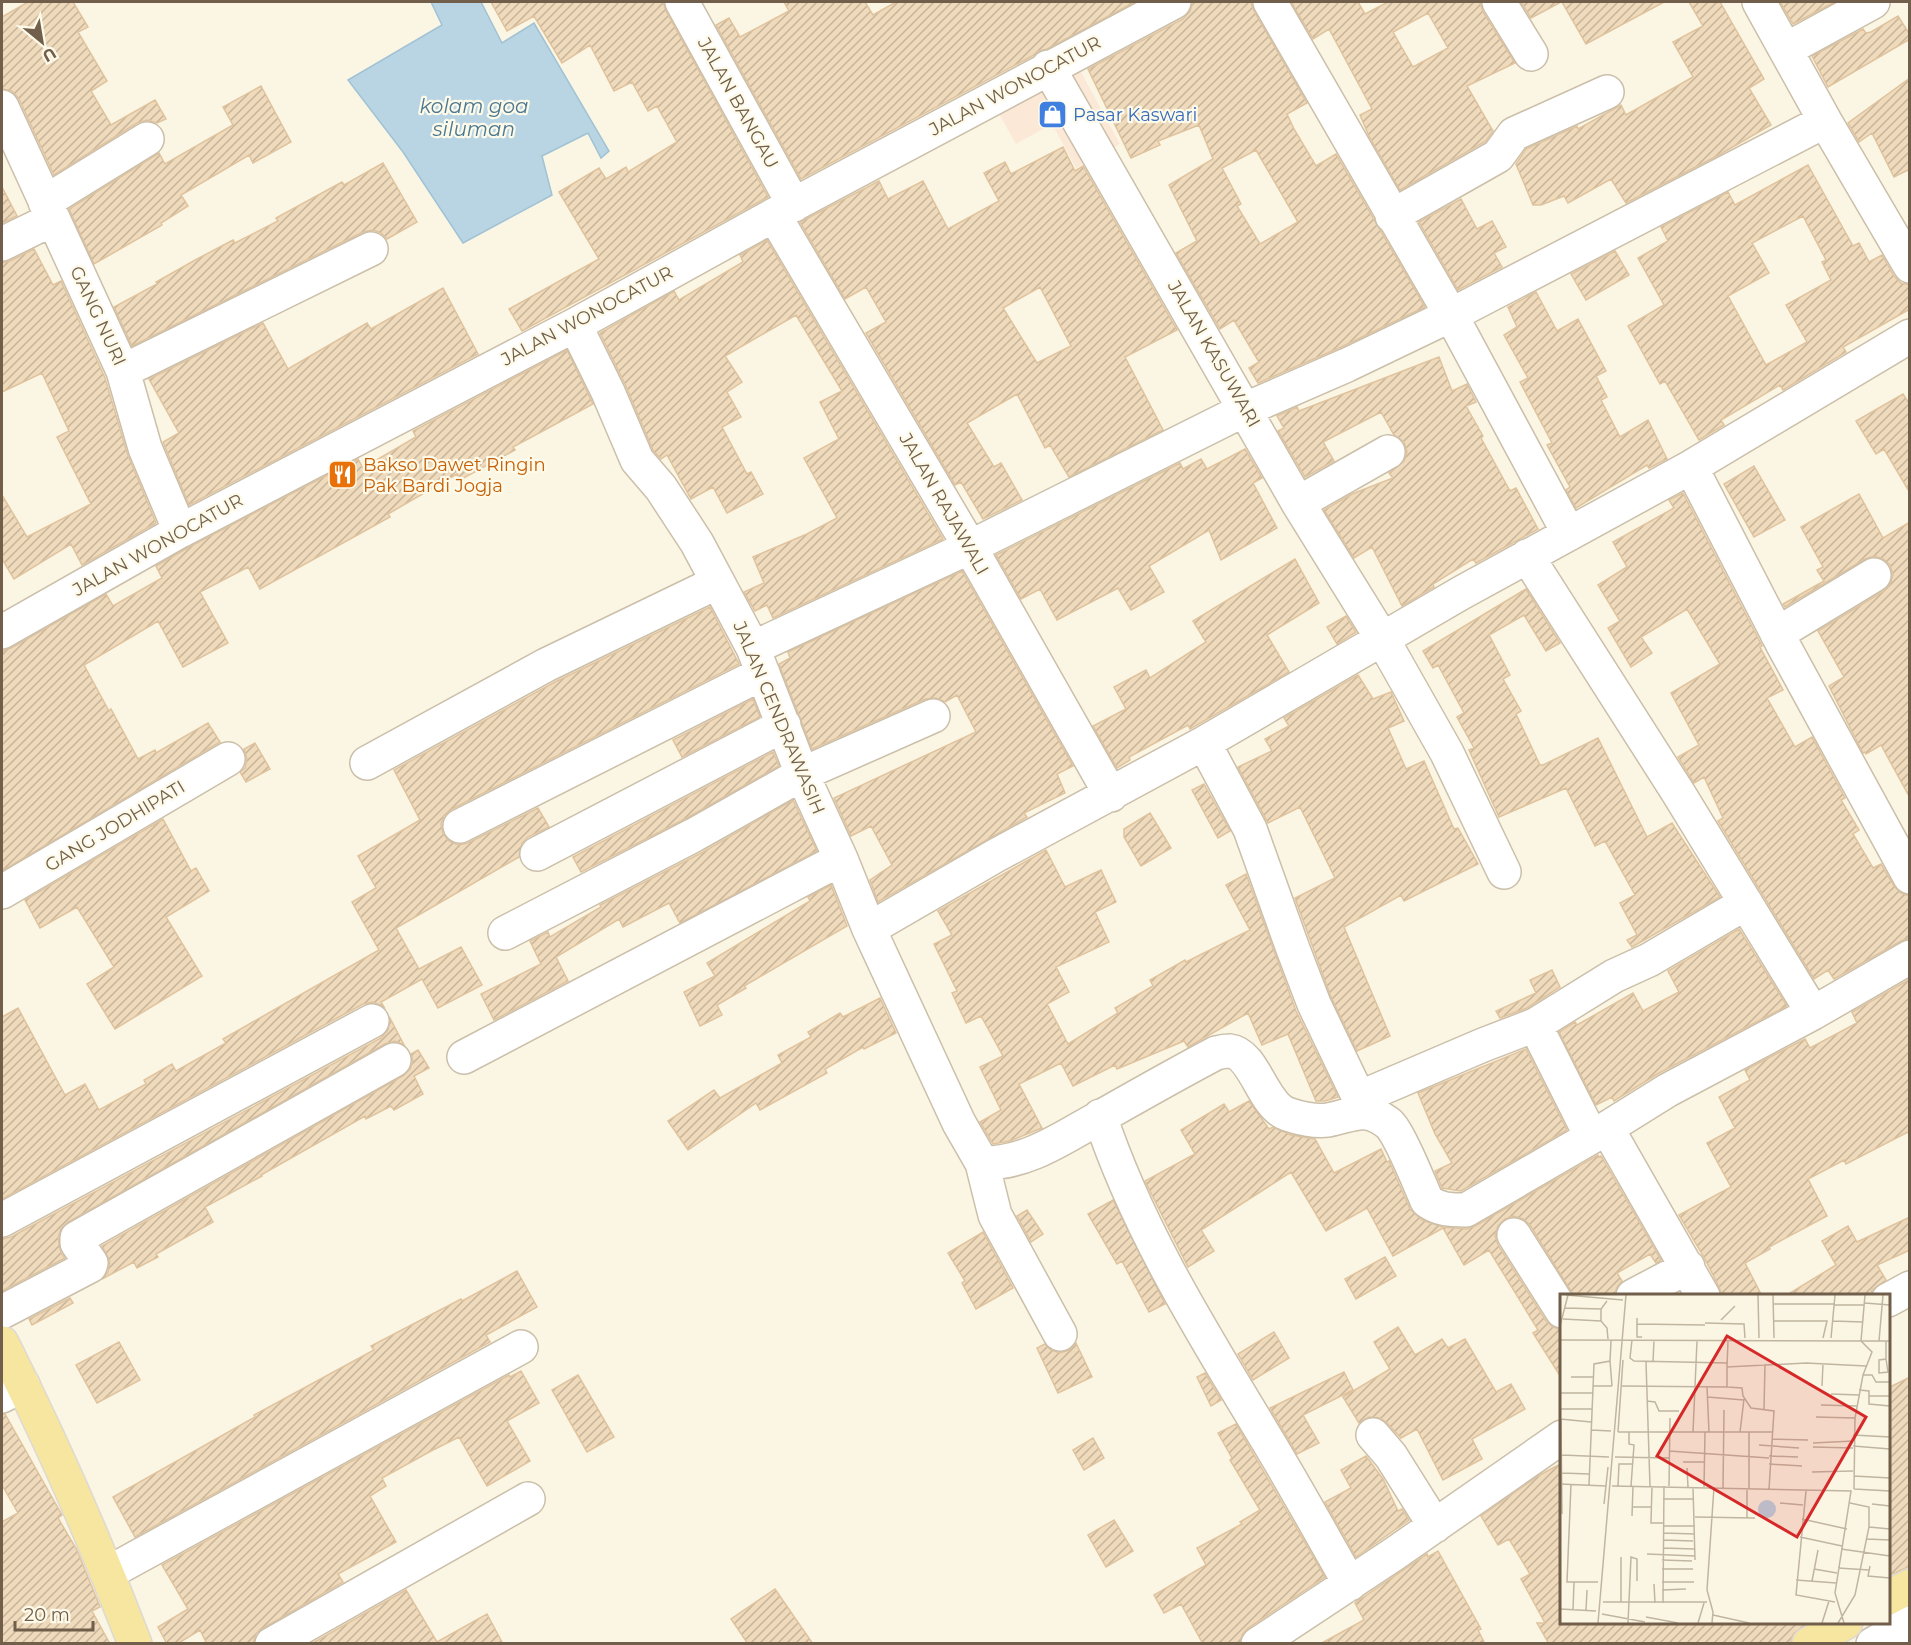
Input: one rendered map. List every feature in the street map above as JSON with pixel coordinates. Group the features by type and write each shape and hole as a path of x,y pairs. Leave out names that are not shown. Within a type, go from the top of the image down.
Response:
{"main road":[{"path":"2,1343 12,1391 108,1573 135,1644"},
{"path":"1890,1597 1910,1586"},
{"path":"1809,1644 1844,1624"}],"street":[{"name":"JALAN BANGAU","path":"682,2 784,210"},
{"name":"JALAN WONOCATUR","path":"2,632 180,531 575,325 1048,67 1135,10 1174,2"},
{"path":"1270,2 1451,315 1569,534"},
{"path":"1499,2 1531,54"},
{"path":"1759,2 1910,266"},
{"path":"1787,49 1873,2"},
{"name":"JALAN KASUWARI","path":"1048,67 1298,503 1383,640 1447,753 1504,872"},
{"path":"1392,216 1498,156 1514,134 1607,92"},
{"name":"GANG NURI","path":"2,107 123,372 145,448 180,531"},
{"path":"460,826 970,547 1246,409 1347,365 1451,315 1825,121"},
{"path":"2,244 147,140"},
{"name":"JALAN RAJAWALI","path":"784,210 970,547 1111,795"},
{"path":"123,372 371,249"},
{"name":"JALAN CENDRAWASIH","path":"575,325 608,392 637,460 661,488 696,543 758,661 802,774 841,859 869,929 944,1092 982,1163 995,1215 1060,1334"},
{"path":"869,929 995,856 1204,743 1527,556 1691,467 1910,336"},
{"path":"1298,503 1388,452"},
{"path":"1691,467 1777,633 1910,877"},
{"path":"1527,556 1679,794 1814,1013"},
{"path":"1777,633 1874,575"},
{"path":"367,763 546,665 718,582"},
{"path":"505,933 694,835 802,774 933,716"},
{"path":"537,854 784,725"},
{"path":"1204,743 1250,829 1314,1004 1359,1105 1392,1125 1427,1201 1437,1208 1466,1210 1668,1090 1814,1013 1910,957"},
{"name":"GANG JODHIPATI","path":"2,892 228,759"},
{"path":"464,1057 841,859"},
{"path":"982,1163 1012,1161 1031,1154 1216,1053 1230,1051 1240,1055 1251,1068 1269,1098 1285,1114 1313,1120 1326,1120 1483,1045 1535,1026 1614,976 1649,960 1746,903"},
{"path":"2,1220 372,1020"},
{"path":"1535,1026 1599,1132 1688,1267 1702,1294"},
{"path":"2,1312 90,1266 91,1263 76,1238 394,1060"},
{"path":"1100,1116 1113,1157 1128,1191 1187,1306 1350,1584"},
{"path":"1514,1235 1560,1308"},
{"path":"1637,1294 1688,1267"},
{"path":"1890,1299 1910,1288"},
{"path":"108,1573 521,1347"},
{"path":"1373,1435 1391,1456 1435,1526"},
{"path":"1258,1644 1350,1584 1560,1438"},
{"path":"273,1644 528,1499"},
{"path":"1873,1644 1910,1623"}],"shaded area":[{"name":"Pasar Kaswari","path":"1099,48 1105,59 1081,72 1120,144 1076,168 1052,124 1016,144 994,105"}],"water":[{"name":"kolam goa siluman","path":"431,2 481,2 502,43 534,23 609,151 601,158 588,133 542,156 552,195 463,243 403,152 348,80 442,25"}],"building":[{"path":"28,2 73,2 88,27 78,32 107,81 91,91 111,125 155,100 166,119 157,123 147,120 137,123 54,175 19,99 12,91 2,89 2,17"},
{"path":"491,2 663,2 768,197 522,331 509,309 599,259 559,192 599,168 606,179 626,167 628,172 677,142 657,106 648,111 632,82 614,91 590,45 562,63 534,16 507,31"},
{"path":"784,2 865,2 873,15 896,2 1135,2 801,179 716,25 729,18 740,37 789,11"},
{"path":"1193,2 1251,2 1307,103 1287,114 1294,129 1316,166 1336,154 1425,307 1258,383 1249,368 1259,362 1234,320 1220,329 1176,253 1197,241 1169,185 1213,159 1199,125 1158,141 1160,145 1131,158 1088,69 1183,19 1190,11","holes":["1256,150 1298,222 1260,244 1237,206 1241,204 1222,168"]},
{"path":"1291,2 1358,2 1365,14 1388,2 1480,2 1483,12 1515,63 1467,86 1493,131 1486,141 1400,190 1369,136 1360,115 1372,109 1329,29 1313,39","holes":["1428,13 1448,48 1413,67 1393,32"]},
{"path":"1521,2 1561,2 1531,18"},
{"path":"1562,2 1664,2 1586,44"},
{"path":"1689,2 1720,2 1764,79 1749,88 1771,125 1626,203 1611,179 1568,203 1564,196 1541,205 1533,205 1516,164 1526,149 1577,126 1578,129 1621,105 1626,115 1693,77 1673,42 1703,26"},
{"path":"1780,2 1835,2 1793,24"},
{"path":"1898,16 1910,35 1910,39 1828,87 1812,56 1863,29 1866,33 1871,32"},
{"path":"1910,78 1910,169 1894,177 1872,133 1859,142 1848,123"},
{"path":"261,86 291,142 253,163 249,155 181,195 188,206 161,223 162,225 94,264 69,209 159,153 165,164 233,125 223,107"},
{"path":"1063,147 1075,171 1083,166 1177,330 1125,357 1163,430 1069,477 1050,445 1045,448 1017,394 967,423 994,467 1001,463 1022,500 983,519 961,482 955,485 866,333 886,322 866,287 845,299 800,222 879,181 888,199 923,181 948,229 999,201 984,173 1005,162 1011,174","holes":["1040,287 1071,346 1037,363 1003,308"]},
{"path":"383,163 417,222 387,239 381,233 373,230 363,232 132,346 114,307 197,259 233,240 235,243 278,221 276,218 342,182 344,185"},
{"path":"1808,165 1853,246 1859,243 1869,262 1882,255 1894,276 1901,283 1910,285 1910,309 1843,347 1846,352 1783,390 1780,385 1721,420 1724,425 1699,440 1665,381 1660,384 1628,326 1664,305 1638,258 1668,241 1661,227 1728,192 1735,205","holes":["1803,216 1826,260 1822,262 1831,280 1786,305 1807,342 1766,365 1728,296 1769,273 1752,243"]},
{"path":"2,187 17,216 2,223"},
{"path":"1461,199 1477,229 1492,221 1506,247 1494,253 1502,267 1458,290 1419,222"},
{"path":"767,240 943,539 773,618 767,605 755,611 744,592 764,583 753,557 807,534 837,518 804,458 839,439 820,402 842,391 796,315 725,356 742,382 727,392 741,417 722,427 747,474 751,472 763,494 727,513 713,487 691,499 667,455 661,459 653,450 600,333 674,291 679,300 743,262 740,255"},
{"path":"34,249 53,285 61,281 105,378 127,453 156,523 82,565 71,544 14,579 2,559 2,495 27,537 91,504 57,437 69,431 42,373 2,392 2,263"},
{"path":"1615,251 1629,275 1586,300 1571,274"},
{"path":"443,288 478,354 189,505 163,442 179,433 149,379 263,323 288,369 367,323 371,329"},
{"path":"1536,292 1557,331 1578,319 1606,371 1596,376 1607,397 1601,400 1620,437 1648,420 1667,459 1649,468 1647,465 1576,508 1566,490 1570,487 1547,445 1552,443 1520,382 1528,378 1504,335 1517,327 1508,307"},
{"path":"567,350 593,404 513,447 515,450 460,480 457,474 388,514 390,517 260,589 248,567 200,592 228,643 183,667 158,621 84,665 138,759 155,750 156,753 208,723 220,742 2,871 2,651 106,594 113,606 162,578 156,566 189,547 358,459 363,468 416,437 413,431"},
{"path":"1439,357 1452,391 1467,384 1476,402 1466,406 1483,436 1481,438 1510,491 1516,488 1538,529 1476,563 1473,559 1433,584 1434,587 1402,606 1372,547 1354,558 1324,510 1352,494 1393,478 1389,473 1404,461 1407,452 1404,442 1394,435 1381,412 1323,442 1334,461 1305,477 1278,431 1284,428 1277,416 1297,407 1299,411"},
{"path":"1903,394 1910,405 1910,493 1884,449 1876,454 1856,421"},
{"path":"1245,449 1262,478 1253,483 1277,528 1221,560 1209,530 1149,566 1164,592 1131,610 1118,588 1057,620 1040,589 1021,599 996,555 1180,463 1183,469 1201,459 1207,469"},
{"path":"1754,466 1785,520 1754,537 1724,484"},
{"path":"1683,493 1783,690 1767,698 1795,747 1812,737 1845,798 1841,800 1859,830 1853,834 1873,868 1881,864 1894,886 1901,893 1910,896 1910,938 1834,979 1828,970 1814,979 1718,821 1723,818 1704,777 1694,783 1678,757 1699,745 1671,693 1720,664 1687,609 1641,637 1652,653 1631,667 1608,628 1620,621 1598,585 1627,567 1613,542 1674,508 1669,500"},
{"path":"1859,494 1883,538 1910,522 1910,798 1881,745 1866,754 1863,753 1829,686 1844,677 1818,631 1884,591 1893,575 1890,565 1874,556 1865,559 1785,607 1783,604 1824,581 1817,570 1823,567 1801,527"},
{"path":"1295,559 1319,603 1267,635 1289,672 1190,729 1188,725 1129,757 1130,760 1117,768 1093,726 1126,709 1114,687 1146,670 1150,678 1206,642 1193,621"},
{"path":"962,571 1073,766 1057,774 1065,793 1024,813 1027,817 878,902 870,880 892,865 871,826 851,836 834,798 976,732 957,695 945,702 936,698 925,699 812,749 779,664 790,658 788,652"},
{"path":"1526,589 1560,643 1546,651 1524,615 1489,635 1510,675 1503,679 1521,711 1516,714 1540,765 1598,738 1647,837 1672,823 1720,897 1632,947 1627,940 1637,935 1620,903 1635,895 1605,841 1595,846 1566,788 1499,817 1469,750 1474,748 1457,717 1464,713 1438,665 1433,668 1423,651"},
{"path":"710,607 739,664 452,809 444,816 441,824 443,834 449,841 458,845 468,843 538,808 549,827 528,837 522,843 519,857 396,928 419,969 461,947 482,985 438,1008 422,979 381,1002 384,1007 373,1002 363,1004 2,1199 2,1017 18,1008 65,1095 85,1084 99,1110 146,1084 144,1080 172,1064 176,1071 226,1043 223,1039 379,950 352,902 376,888 358,856 420,820 394,770 555,682"},
{"path":"1346,616 1356,632 1337,644 1327,627"},
{"path":"1358,675 1373,699 1391,692 1404,721 1388,728 1406,769 1424,761 1454,829 1458,828 1478,864 1404,901 1401,895 1344,927 1390,1036 1357,1051 1331,997 1295,898 1335,878 1300,807 1268,823 1238,767 1272,751 1265,739 1289,726 1284,718"},
{"path":"753,699 760,717 682,757 673,740"},
{"path":"255,743 270,769 246,782 240,772 245,768 247,759 244,749"},
{"path":"773,752 779,766 685,819 581,872 573,857"},
{"path":"1204,784 1230,831 1218,838 1192,790"},
{"path":"793,800 817,851 680,923 669,903 623,927 619,919 556,957 568,981 494,1020 481,994 541,964 530,941 548,932 550,937 601,907 600,905 703,852"},
{"path":"1150,813 1171,848 1141,866 1124,837 1124,829"},
{"path":"163,819 191,871 196,868 209,891 166,917 202,976 115,1029 87,984 114,967 77,907 40,928 25,900"},
{"path":"1046,850 1065,887 1101,870 1116,902 1095,912 1109,942 1056,967 1069,992 1047,1004 1068,1044 1118,1013 1115,1008 1153,986 1150,980 1185,960 1186,962 1250,930 1226,885 1246,874 1296,1011 1338,1097 1316,1101 1288,1034 1262,1045 1248,1013 1188,1047 1184,1041 1117,1069 1115,1065 1073,1086 1061,1063 1019,1084 1042,1128 1010,1141 993,1144 980,1122 1001,1110 980,1067 1003,1056 981,1016 966,1023 952,993 957,991 934,944 952,935 938,911"},
{"path":"831,885 847,926 744,986 746,988 717,1005 722,1015 700,1026 684,992 715,976 707,963 810,901 808,897"},
{"path":"1739,929 1787,1006 1659,1073 1614,1101 1612,1097 1596,1105 1559,1032 1575,1022 1577,1025 1633,993 1643,1011 1679,992 1668,971"},
{"path":"1552,970 1560,987 1527,1008 1500,1018 1496,1011 1536,993 1530,980"},
{"path":"1910,979 1910,1131 1846,1164 1844,1160 1808,1179 1827,1216 1769,1247 1770,1249 1745,1263 1761,1294 1721,1294 1705,1259 1679,1215 1731,1187 1707,1143 1735,1128 1719,1097 1750,1080 1745,1070 1805,1039 1810,1048 1857,1023 1852,1012"},
{"path":"880,998 896,1033 864,1049 863,1047 825,1069 827,1073 760,1110 756,1103 688,1150 668,1121 714,1090 720,1098 782,1063 778,1055 811,1037 808,1032 840,1013 843,1017"},
{"path":"390,1018 404,1045 395,1041 385,1044 68,1222 61,1229 58,1238 61,1253 65,1258 2,1291 2,1239 11,1237 381,1038 388,1030"},
{"path":"1526,1049 1567,1130 1461,1191 1442,1188 1435,1171 1452,1163 1435,1134 1418,1093"},
{"path":"418,1050 429,1068 414,1076 423,1094 394,1110 391,1106 366,1119 365,1116 205,1207 213,1222 156,1254 158,1257 137,1268 134,1262 102,1279 108,1272 110,1261 102,1246 403,1076 410,1069 413,1061 411,1054"},
{"path":"1249,1101 1269,1129 1273,1127 1291,1135 1315,1139 1334,1173 1381,1149 1387,1162 1389,1161 1410,1209 1422,1220 1443,1227 1466,1229 1475,1226 1598,1155 1601,1156 1661,1260 1656,1263 1650,1254 1617,1273 1622,1281 1615,1294 1573,1294 1530,1225 1523,1219 1513,1216 1505,1219 1498,1226 1495,1235 1498,1245 1546,1321 1560,1329 1560,1376 1533,1333 1538,1330 1489,1250 1464,1265 1443,1228 1393,1256 1367,1208 1326,1231 1291,1172 1201,1230 1214,1251 1188,1267 1145,1181 1195,1154 1181,1130 1224,1104 1229,1112"},
{"path":"1113,1200 1165,1304 1149,1312 1122,1261 1117,1264 1088,1214"},
{"path":"1027,1210 1043,1234 1031,1242 1017,1216"},
{"path":"1910,1217 1910,1250 1877,1265 1886,1280 1872,1290 1871,1294 1788,1294 1836,1265 1822,1241 1848,1226 1857,1242"},
{"path":"983,1232 1013,1288 976,1309 962,1283 965,1281 948,1253"},
{"path":"1385,1257 1396,1276 1356,1299 1345,1279"},
{"path":"517,1271 537,1307 486,1335 490,1342 135,1537 113,1497 255,1417 254,1415 374,1350 371,1346"},
{"path":"70,1298 73,1303 32,1325 29,1319"},
{"path":"1398,1327 1415,1355 1442,1339 1448,1348 1465,1339 1496,1392 1511,1384 1525,1409 1472,1439 1482,1459 1443,1480 1417,1429 1401,1438 1380,1418 1369,1417 1359,1423 1343,1397 1390,1369 1374,1342"},
{"path":"1274,1332 1289,1358 1253,1380 1238,1354"},
{"path":"119,1342 140,1380 97,1403 76,1365"},
{"path":"1076,1343 1092,1377 1058,1393 1037,1348 1045,1344 1051,1350 1060,1353 1069,1350"},
{"path":"521,1371 539,1403 507,1421 530,1461 487,1486 459,1437 431,1451 382,1478 386,1486 370,1496 396,1542 338,1574 343,1582 263,1628 256,1634 253,1644 207,1644 200,1630 177,1644 167,1644 158,1627 188,1609 162,1565 509,1375 510,1377"},
{"path":"1344,1372 1353,1390 1303,1415 1319,1443 1297,1454 1270,1408"},
{"path":"1205,1373 1221,1400 1211,1406 1197,1377"},
{"path":"578,1375 614,1437 587,1452 552,1390"},
{"path":"1910,1377 1910,1566 1890,1575 1890,1387"},
{"path":"5,1414 62,1515 58,1518 77,1550 100,1607 92,1611 110,1644 2,1644 2,1522 18,1513 2,1485 2,1415"},
{"path":"1236,1424 1325,1577 1248,1628 1242,1635 1240,1644 1203,1644 1181,1604 1164,1613 1154,1595 1206,1565 1197,1548 1242,1524 1240,1522 1260,1510 1230,1460 1232,1458 1218,1433"},
{"path":"1093,1438 1104,1458 1084,1470 1073,1450"},
{"path":"1366,1456 1383,1479 1398,1511 1402,1509 1409,1520 1356,1557 1325,1502 1351,1488 1341,1470"},
{"path":"1560,1464 1560,1624 1807,1624 1793,1634 1790,1644 1549,1644 1537,1623 1545,1623 1521,1579 1530,1574 1509,1539 1498,1545 1481,1516 1538,1476"},
{"path":"1114,1520 1133,1551 1106,1567 1088,1535"},
{"path":"1438,1551 1481,1629 1478,1630 1485,1644 1320,1644 1364,1620 1355,1603 1427,1554 1428,1557"},
{"path":"775,1589 813,1644 748,1644 731,1619"},
{"path":"406,1590 437,1642 487,1614 503,1644 311,1644"}],"place":[{"name":"Pasar Kaswari","path":"1052,115"},
{"name":"Bakso Dawet Ringin Pak Bardi Jogja","path":"342,475"}]}
